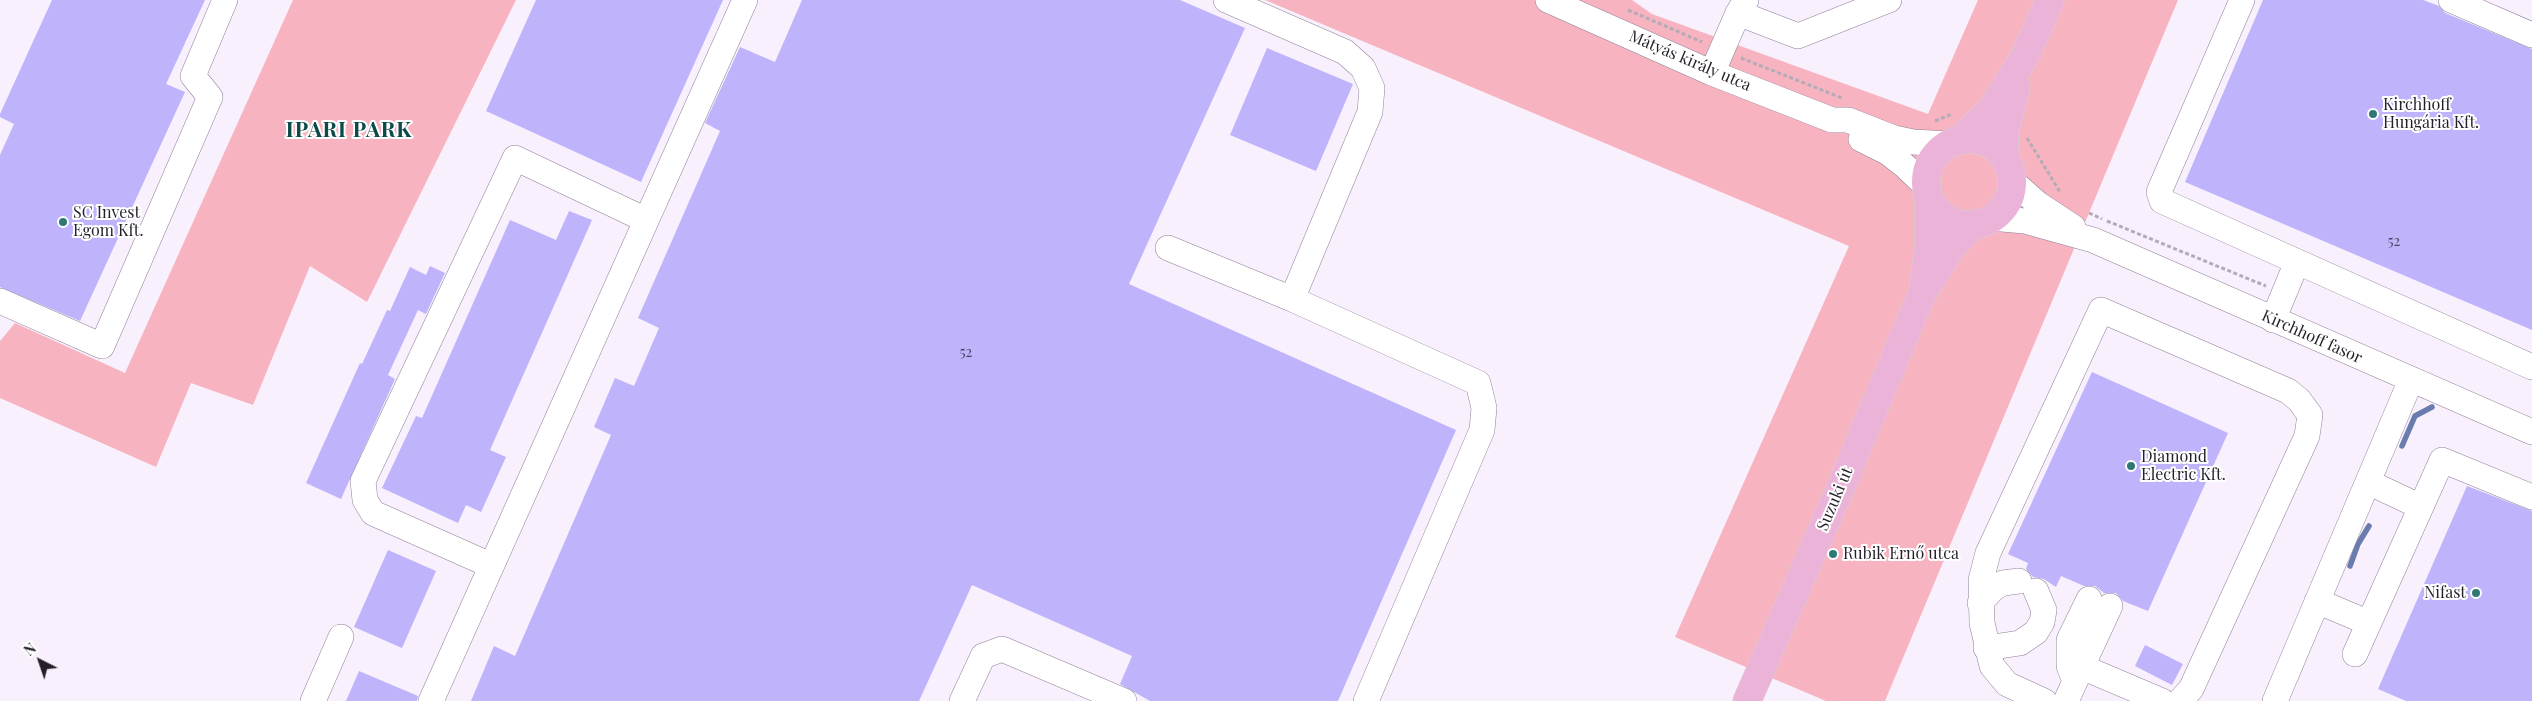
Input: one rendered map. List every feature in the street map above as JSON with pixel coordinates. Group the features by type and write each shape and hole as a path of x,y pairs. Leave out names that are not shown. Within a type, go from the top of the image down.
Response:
{"main road":[{"path":"1921,296 1930,246 1929,165 1936,153 1953,142 1992,109 2025,56 2050,0"},
{"path":"1921,296 1952,246 2006,203 2008,170 2004,133 2025,56"},
{"path":"1953,142 1973,139 1986,142 1997,150 2008,170"},
{"path":"1928,192 1937,210 1948,219 1961,224 1983,221"},
{"name":"Suzuki út","path":"1754,699 1921,296"}],"street":[{"path":"0,301 102,346 210,97 193,76 225,0"},
{"path":"431,701 490,565 746,0"},
{"path":"1226,0 1344,52 1363,68 1372,88 1370,112 1292,299"},
{"name":"Mátyás király utca","path":"1548,0 1579,6 1717,62 1832,120 1844,131 1893,157 1928,192"},
{"path":"1717,62 1742,6 1798,36 1889,0"},
{"path":"2242,0 2159,192 2162,201 2532,366"},
{"path":"2451,0 2532,34"},
{"name":"Mátyás király utca","path":"1832,120 1848,120 1894,138 1914,142 1953,142"},
{"path":"490,565 373,513 366,500 363,480 515,158 646,220"},
{"name":"Kirchhoff fasor","path":"2008,170 2038,204 2094,240 2532,432"},
{"name":"Kirchhoff fasor","path":"1983,221 2025,221 2094,240"},
{"path":"1168,248 1292,299 1478,383 1484,408 1482,430 1366,701"},
{"path":"2273,320 2297,262"},
{"path":"2044,701 2007,684 1992,666 1986,648 1980,603 1983,569 1988,553 2101,310 2288,391 2299,400 2310,415 2307,436 2191,689 2180,701"},
{"path":"2275,701 2412,380"},
{"path":"2355,654 2442,460 2532,497"},
{"path":"2368,482 2421,507"},
{"path":"1980,603 1994,588 2003,583 2027,586 2044,610 2042,622 2036,632 2020,643 1986,648"},
{"path":"2317,601 2370,623"},
{"path":"2099,602 2069,640 2069,666 2074,683 2162,701"},
{"path":"312,701 341,637"},
{"path":"962,701 983,656 1002,649 1124,701"}],"path":[{"path":"1622,8 1717,62 1850,101"},
{"path":"1931,122 1946,118 1954,113"},
{"path":"2007,119 2018,123 2064,198"},
{"path":"2083,211 2283,294"}],"shaded area":[{"path":"293,0 516,0 367,302 310,266 253,405 191,383 156,467 0,398 0,341 15,323 125,373"},
{"path":"1265,0 1632,0 1652,14 1928,114 1978,0 2178,0 1885,701 1826,701 1675,637 1849,246"}],"building":[{"name":"SC Invest Egom Kft.","path":"52,0 205,0 166,84 185,92 80,321 0,287 0,155 14,124 0,117 0,114"},
{"path":"536,0 723,0 641,182 486,111"},
{"path":"802,0 1180,0 1245,28 1129,284 1456,430 1338,701 1150,701 1120,684 1132,656 972,585 919,701 471,701 494,646 515,656 611,435 594,427 615,378 634,386 659,328 638,318 720,131 705,123 740,47 775,62"},
{"name":"Kirchhoff Hungária Kft.","path":"2263,0 2423,0 2439,6 2445,13 2532,49 2532,330 2185,182"},
{"path":"1267,48 1353,84 1316,171 1230,135"},
{"path":"569,211 592,220 490,450 506,457 481,512 466,505 458,523 382,488 416,416 422,418 510,220 556,240"},
{"path":"430,266 445,273 426,314 418,310 388,375 395,379 341,499 306,483 360,363 362,364 387,310 390,311 410,267 426,275"},
{"name":"Diamond Electric Kft.","path":"2092,372 2228,433 2148,611 2123,601 2116,593 2104,593 2095,586 2084,586 2061,576 2056,587 2044,579 2033,577 2026,569 2028,563 2008,554"},
{"name":"Nifast","path":"2467,486 2532,511 2532,701 2406,701 2378,689"},
{"path":"388,550 436,571 402,648 354,627"},
{"path":"2145,645 2183,664 2172,685 2135,666"},
{"path":"359,671 418,696 417,701 346,701"}],"waterway":[{"path":"2402,446 2415,416 2432,407"},
{"path":"2350,566 2358,544 2369,526"}],"place":[{"name":"Kirchhoff Hungária Kft.","path":"2373,114"},
{"name":"SC Invest Egom Kft.","path":"63,222"},
{"name":"Diamond Electric Kft.","path":"2131,466"},
{"name":"Rubik Ernő utca","path":"1833,554"},
{"name":"Nifast","path":"2476,593"}],"district":[{"name":"IPARI PARK","path":"349,130"}]}
